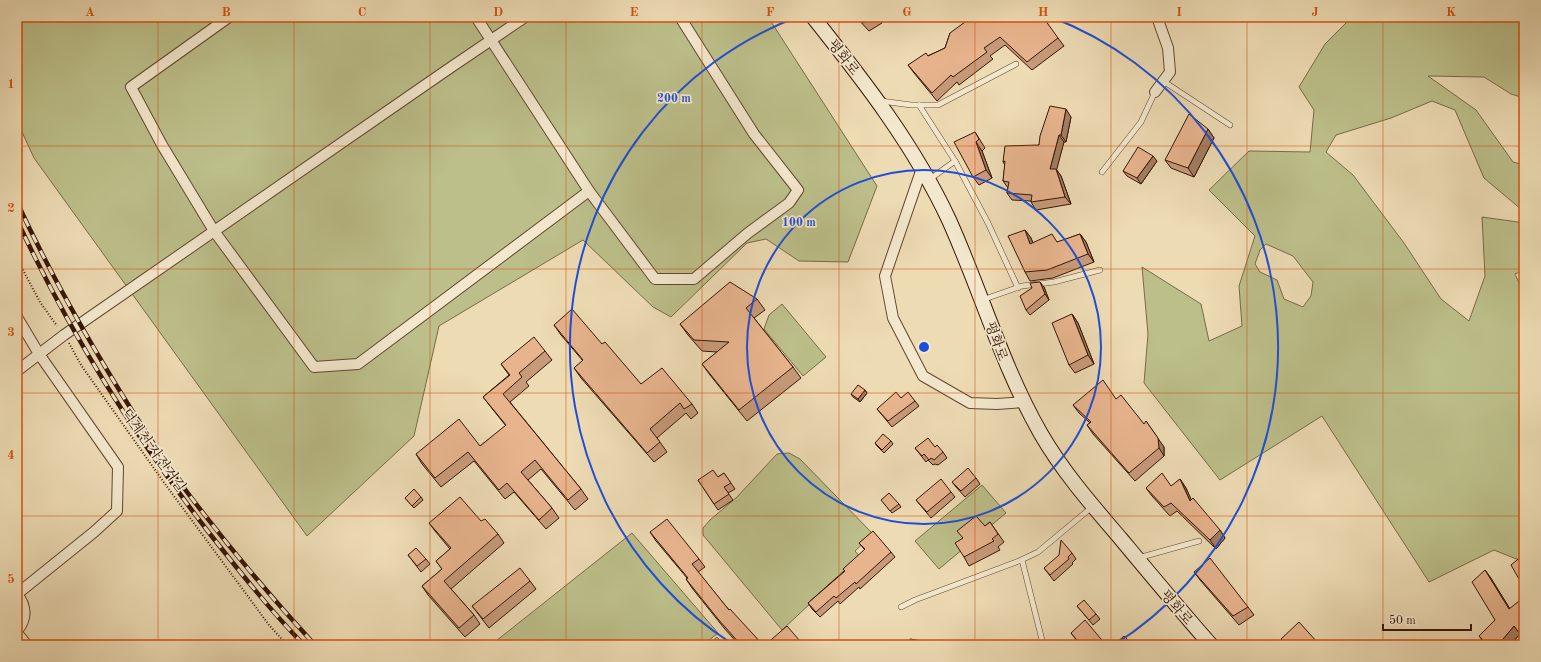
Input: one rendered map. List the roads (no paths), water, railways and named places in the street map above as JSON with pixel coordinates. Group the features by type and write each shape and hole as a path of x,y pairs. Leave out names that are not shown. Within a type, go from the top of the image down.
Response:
{"main road":[{"name":"평화로","path":"813,17 877,101 913,152 926,174 949,221 982,301 1006,365 1042,436 1067,474 1136,558 1211,645"}],"street":[{"path":"229,17 131,87 162,145 214,232 314,367 358,364 589,191"},
{"path":"476,17 492,39 589,191 655,279 694,279 748,233 789,203 798,190 754,134 680,17"},
{"path":"17,371 64,335 525,17"},
{"path":"1155,92 1170,72 1168,48 1157,17"},
{"path":"926,174 885,276 893,318 923,376 970,403 997,404 1024,402"},
{"path":"17,317 39,354 118,467 117,511 94,532 17,594 22,601 25,613 22,626 17,632 27,645"}],"lane":[{"path":"877,101 919,105 938,105 1016,64"},
{"path":"1163,81 1230,125"},
{"path":"1102,172 1141,122 1155,92"},
{"path":"919,105 955,160 988,223 1018,288"},
{"path":"926,174 955,160"},
{"path":"982,301 1018,288 1054,282 1100,270"},
{"path":"901,607 915,600 1022,560 1038,552 1093,506"},
{"path":"1136,558 1199,541"},
{"path":"1022,560 1042,640"}],"railway":[{"path":"17,202 56,281 85,333 131,409 172,472 233,551 315,645"},
{"path":"17,220 37,262 81,343 130,422 182,497 210,534 267,605 304,645"}]}
